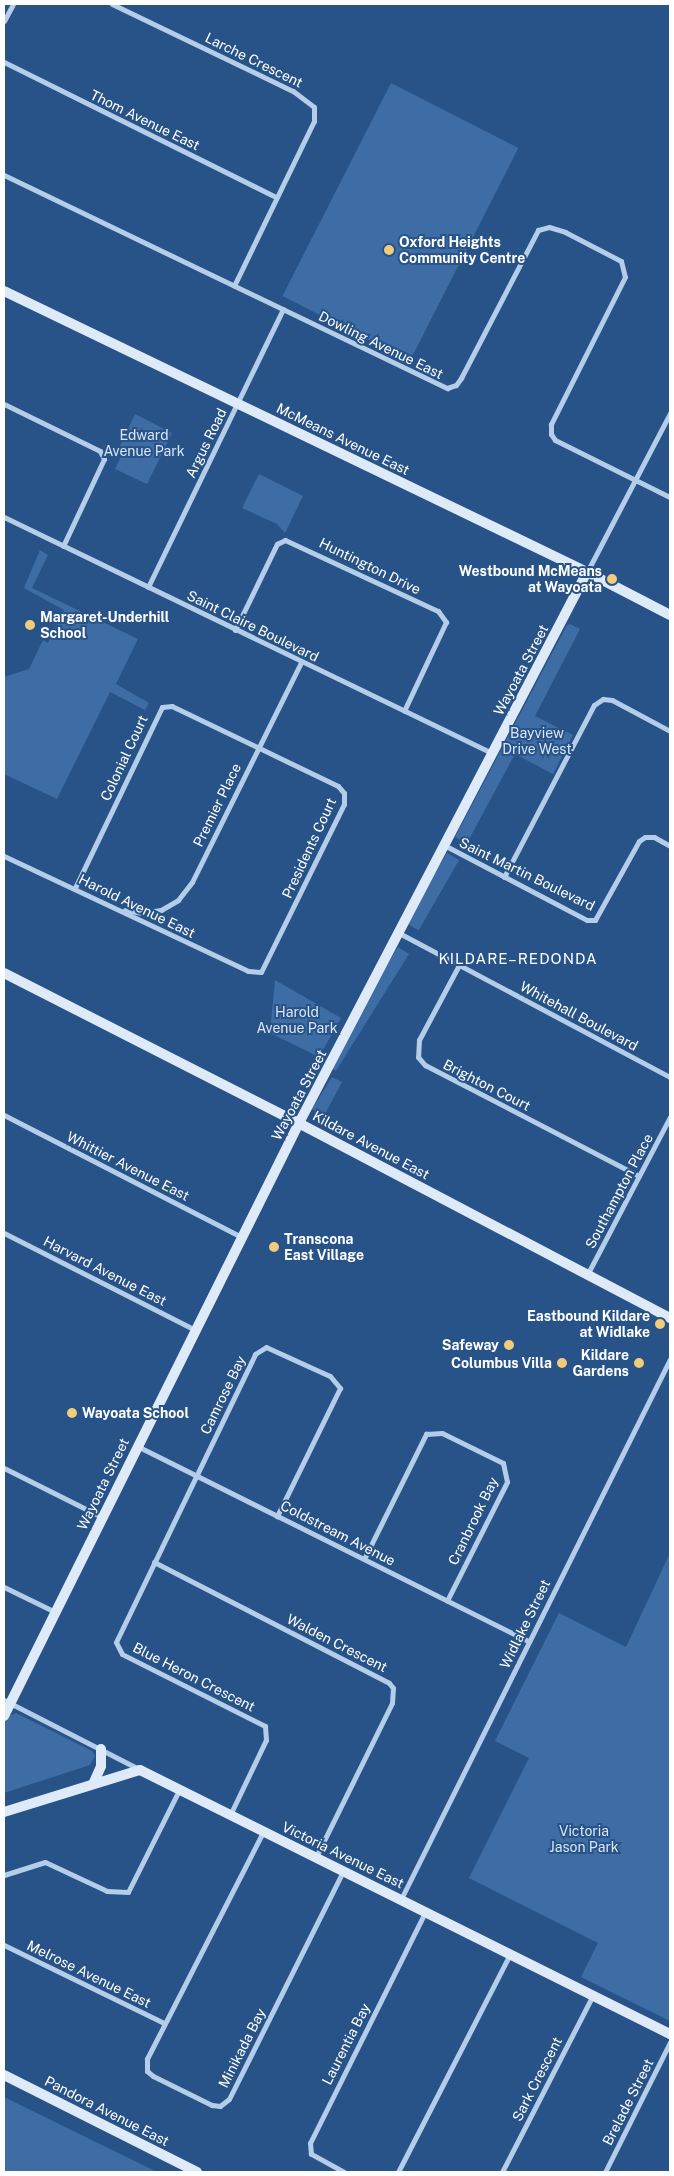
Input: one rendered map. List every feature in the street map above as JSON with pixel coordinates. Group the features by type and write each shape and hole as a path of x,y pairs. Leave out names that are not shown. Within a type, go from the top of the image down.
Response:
{"street":[{"path":"4,21 13,4"},
{"name":"Larche Crescent","path":"112,4 309,100 314,107 314,121 234,286"},
{"name":"Thom Avenue East","path":"4,62 276,197"},
{"name":"Dowling Avenue East","path":"4,175 447,388 456,385 461,378 538,230 549,227 560,229 621,261 625,277 551,424 551,434 555,440 670,497"},
{"name":"McMeans Avenue East","path":"4,291 587,572 670,615"},
{"name":"Argus Road","path":"148,587 283,309"},
{"path":"4,404 100,451 104,459 63,546"},
{"name":"Wayoata Street","path":"4,1716 7,1702 102,1517 299,1123 670,413"},
{"name":"Saint Claire Boulevard","path":"4,518 492,753"},
{"name":"Huntington Drive","path":"235,630 277,544 285,540 438,611 446,622 404,711"},
{"name":"Premier Place","path":"118,909 142,913 161,910 178,900 192,882 300,662"},
{"path":"504,877 594,705 603,699 612,700 670,731"},
{"name":"Colonial Court","path":"75,888 162,707 172,706 258,748"},
{"name":"Presidents Court","path":"258,748 338,786 344,793 344,802 261,972"},
{"name":"Saint Martin Boulevard","path":"444,845 587,920 595,920 600,915 639,841 646,837 654,838 670,846"},
{"name":"Harold Avenue East","path":"4,856 248,971 261,972"},
{"name":"Whitehall Boulevard","path":"398,933 670,1077"},
{"name":"Brighton Court","path":"459,965 419,1040 418,1057 425,1065 639,1176"},
{"name":"Kildare Avenue East","path":"4,973 299,1123 670,1318"},
{"name":"Whittier Avenue East","path":"4,1115 241,1237"},
{"name":"Southampton Place","path":"587,1275 670,1117"},
{"name":"Harvard Avenue East","path":"4,1233 195,1330"},
{"name":"Camrose Bay","path":"196,1476 255,1354 266,1347 279,1350 330,1376 340,1388 278,1516"},
{"name":"Widlake Street","path":"401,1899 528,1640 670,1359"},
{"name":"Cranbrook Bay","path":"364,1559 426,1434 432,1431 442,1433 503,1464 507,1482 447,1601"},
{"name":"Coldstream Avenue","path":"137,1446 528,1640"},
{"path":"4,1468 102,1517"},
{"name":"Blue Heron Crescent","path":"196,1476 118,1636 117,1648 265,1726 266,1740 230,1815"},
{"name":"Walden Crescent","path":"154,1562 389,1683 393,1688 392,1703 315,1858"},
{"path":"4,1587 54,1612"},
{"name":"Victoria Avenue East","path":"7,1702 179,1790 670,2034"},
{"path":"94,1782 101,1766 101,1749"},
{"path":"4,1812 94,1782 140,1770"},
{"path":"4,1875 45,1862 107,1892 128,1892 179,1790"},
{"name":"Minikada Bay","path":"263,1832 147,2059 147,2070 212,2106 224,2104 343,1871"},
{"name":"Laurentia Bay","path":"344,2172 312,2154 310,2143 425,1911"},
{"name":"Melrose Avenue East","path":"4,1945 164,2023"},
{"path":"398,2172 510,1954"},
{"name":"Sark Crescent","path":"502,2172 592,1995"},
{"name":"Brelade Street","path":"605,2172 670,2042"},
{"name":"Pandora Avenue East","path":"4,2075 197,2172"}],"green space":[{"name":"Oxford Heights Community Centre","path":"391,83 518,148 410,361 282,296"},
{"name":"Edward Avenue Park","path":"135,414 172,433 147,484 115,469 124,450 119,448"},
{"path":"259,474 303,496 285,533 277,524 242,508"},
{"path":"40,550 48,555 32,588 138,639 116,684 149,703 145,710 110,692 57,799 4,774 4,677 29,669 43,640 48,643 64,610 24,588"},
{"name":"Bayview Drive West","path":"570,624 580,629 535,716 573,735 553,774 515,754 467,843 455,837 567,625"},
{"path":"447,853 459,860 419,930 406,923"},
{"path":"398,947 409,954 336,1071 325,1064"},
{"name":"Harold Avenue Park","path":"275,980 341,1018 319,1057 270,1033"},
{"path":"332,1077 342,1082 324,1116 312,1109"},
{"name":"Victoria Jason Park","path":"670,1553 670,2021 581,1977 598,1943 469,1878 529,1758 495,1741 559,1613 626,1647"},
{"path":"16,1713 92,1751 95,1756 90,1765 4,1793 4,1725 8,1716"},
{"path":"4,2097 157,2172 4,2172"}],"place":[{"name":"Oxford Heights Community Centre","path":"389,250"},
{"name":"Westbound McMeans at Wayoata","path":"612,579"},
{"name":"Margaret-Underhill School","path":"30,625"},
{"name":"Transcona East Village","path":"274,1247"},
{"name":"Eastbound Kildare at Widlake","path":"660,1324"},
{"name":"Safeway","path":"509,1345"},
{"name":"Columbus Villa","path":"562,1363"},
{"name":"Kildare Gardens","path":"639,1363"},
{"name":"Wayoata School","path":"72,1413"}],"district":[{"name":"KILDARE–REDONDA","path":"518,959"}]}
